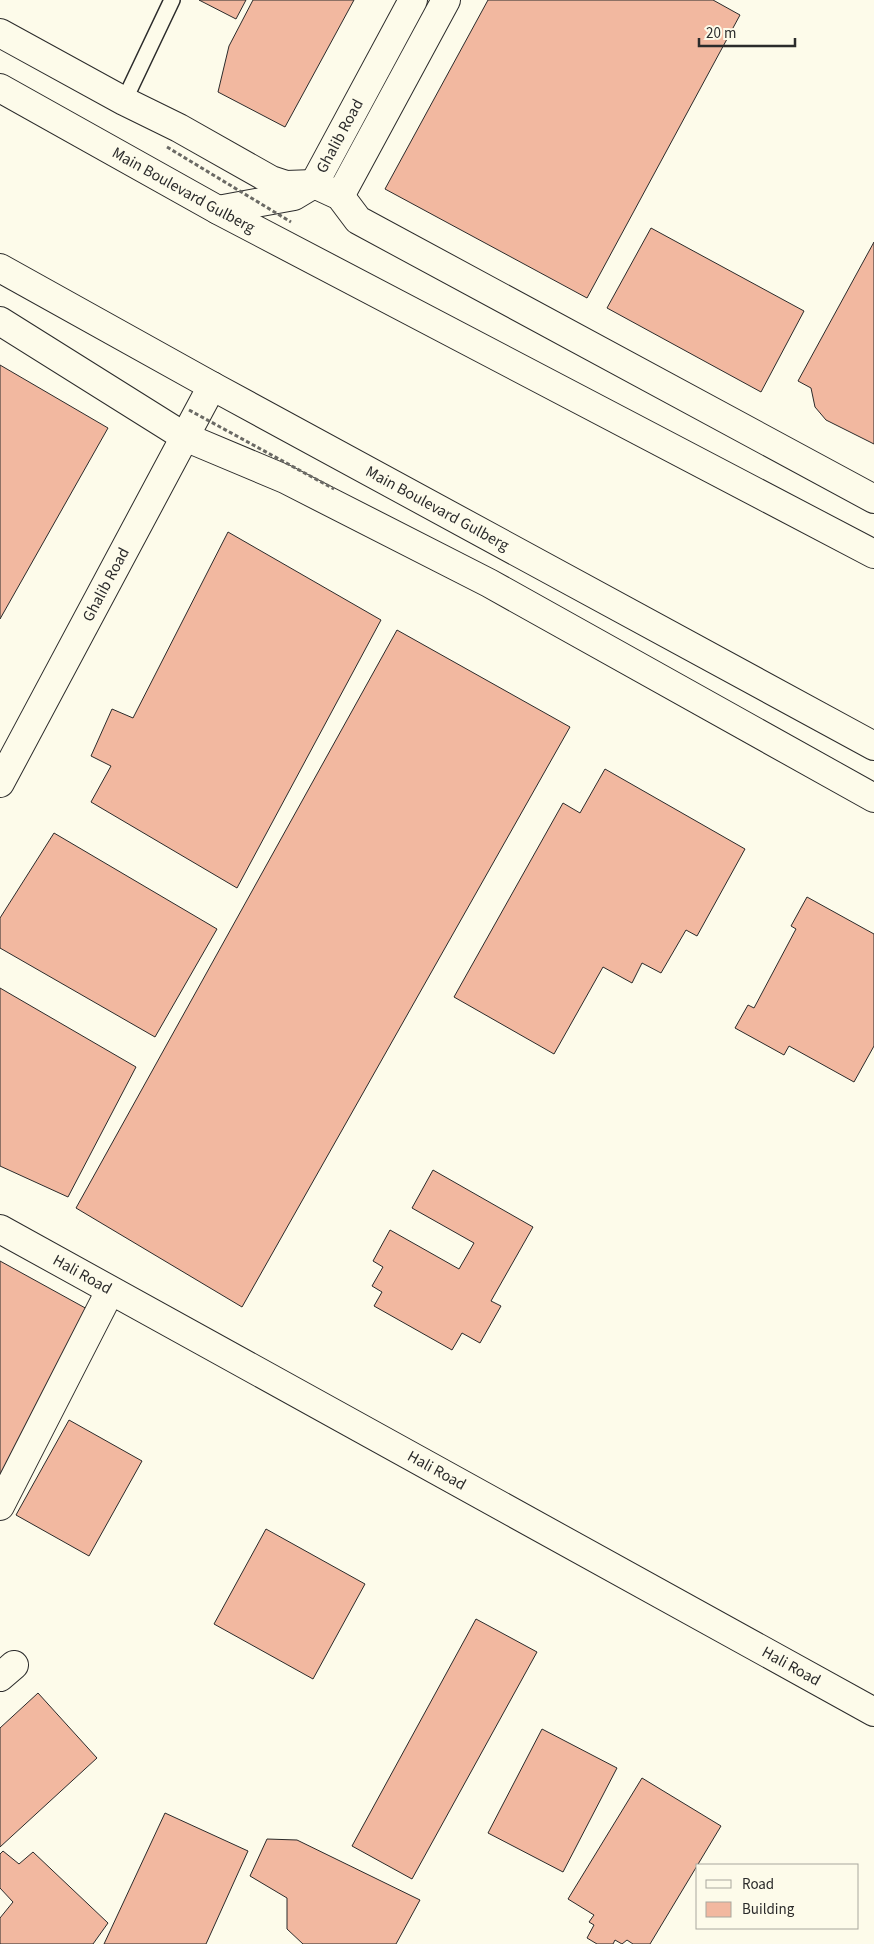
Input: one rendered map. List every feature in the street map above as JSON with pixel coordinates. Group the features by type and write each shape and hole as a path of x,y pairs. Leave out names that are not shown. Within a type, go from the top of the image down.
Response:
{"street":[{"name":"Ghalib Road","path":"218,210 294,196 314,184 413,0"},
{"name":"Ghalib Road","path":"340,196 446,0"},
{"path":"0,33 124,101 179,128 271,180 286,185 314,184 340,196 358,220 874,499"},
{"name":"Main Boulevard Gulberg","path":"0,88 218,210 874,554"},
{"name":"Main Boulevard Gulberg","path":"0,268 212,386 874,746"},
{"path":"0,321 185,437 285,479 489,583 874,798"},
{"name":"Ghalib Road","path":"0,783 212,386"},
{"name":"Hali Road","path":"0,1229 874,1712"},
{"path":"0,1506 110,1291"}],"lane":[{"path":"124,101 172,0"}],"path":[{"path":"167,146 291,222"},
{"path":"189,410 334,489"}],"building":[{"path":"199,0 246,0 236,19"},
{"path":"253,0 354,0 285,127 218,92 229,46"},
{"path":"488,0 713,0 740,15 587,298 385,189"},
{"path":"651,228 804,311 761,392 607,308"},
{"path":"874,242 874,444 826,420 815,407 811,388 798,381"},
{"path":"0,365 108,428 0,619"},
{"path":"228,532 381,620 237,888 91,802 111,766 91,756 112,709 133,718"},
{"path":"397,630 570,727 242,1307 76,1208"},
{"path":"605,769 745,849 697,936 686,930 661,973 642,963 632,983 603,967 554,1054 454,997 563,803 580,813"},
{"path":"54,833 217,929 155,1037 0,948 0,918"},
{"path":"807,897 874,934 874,1046 854,1082 789,1046 784,1055 735,1028 748,1005 754,1008 796,929 791,926"},
{"path":"0,988 136,1067 68,1197 0,1166"},
{"path":"433,1170 533,1227 491,1301 501,1306 480,1343 462,1333 452,1350 374,1306 382,1292 372,1286 383,1267 373,1261 390,1230 459,1269 474,1243 412,1208"},
{"path":"0,1261 98,1315 0,1498"},
{"path":"69,1420 142,1461 89,1556 16,1515"},
{"path":"266,1529 365,1584 313,1679 214,1624"},
{"path":"476,1619 537,1652 412,1879 352,1846"},
{"path":"38,1693 97,1758 0,1847 0,1728"},
{"path":"542,1729 617,1768 563,1872 488,1833"},
{"path":"642,1778 721,1826 698,1864 696,1864 696,1868 650,1944 633,1944 627,1940 622,1944 615,1940 613,1944 597,1944 587,1938 594,1925 589,1922 594,1915 568,1899"},
{"path":"165,1813 248,1851 206,1944 104,1944"},
{"path":"267,1839 297,1840 420,1900 396,1944 303,1944 287,1929 287,1898 250,1876"},
{"path":"3,1851 19,1864 33,1852 108,1923 93,1944 0,1944 0,1918 13,1902 0,1888 0,1854"}]}
